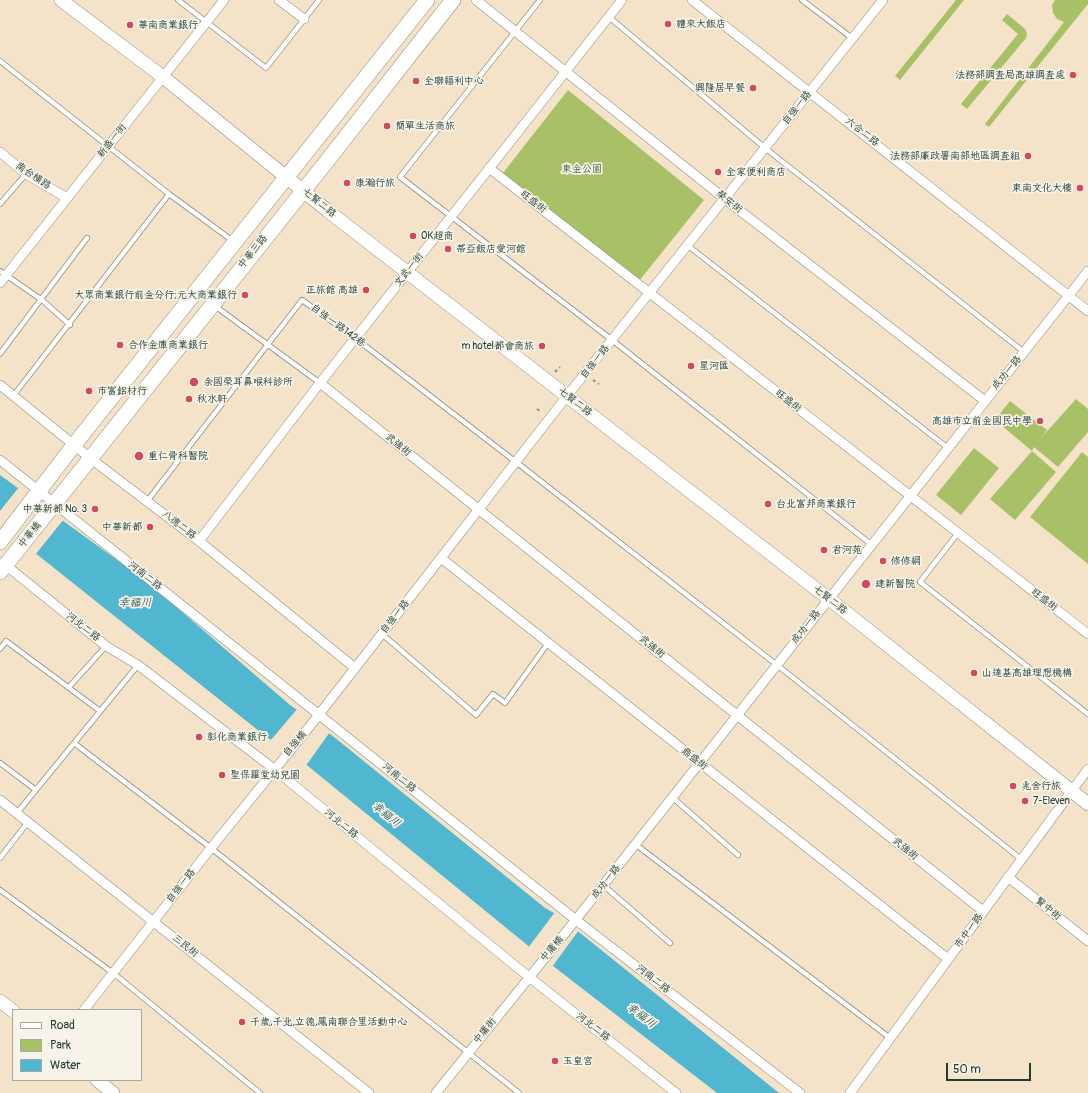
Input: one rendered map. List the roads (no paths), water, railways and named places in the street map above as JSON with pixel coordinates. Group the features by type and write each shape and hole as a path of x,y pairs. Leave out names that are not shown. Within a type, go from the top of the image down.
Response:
{"main road":[{"name":"中華三路","path":"40,492 74,445 236,243 286,177 427,0"},
{"name":"中華三路","path":"55,505 90,458 212,303 453,0"},
{"name":"中華橋","path":"0,542 40,492"},
{"name":"中華橋","path":"2,566 55,505"}],"street":[{"name":"七賢二路","path":"61,0 163,77 286,177 829,599 1088,804"},
{"name":"新盛一街","path":"2,276 67,198 224,0"},
{"path":"279,0 304,19"},
{"name":"榮安街","path":"476,0 725,199 985,401"},
{"name":"文武一街","path":"199,541 355,338 622,0"},
{"name":"六合二路","path":"692,0 1088,311"},
{"name":"自強一路","path":"310,726 567,396 883,0"},
{"name":"南台橫路","path":"0,152 26,174 67,198"},
{"name":"旺盛街","path":"489,168 1088,634"},
{"name":"成功一路","path":"570,927 1088,271"},
{"name":"武強街","path":"320,383 983,911"},
{"name":"八德二路","path":"0,385 90,458 148,500 355,668"},
{"name":"河南二路","path":"0,460 320,714 576,920 800,1093"},
{"name":"鼎盛街","path":"441,558 948,959"},
{"name":"河北二路","path":"2,566 106,646 138,665 277,766 532,973 676,1093"},
{"name":"自強橋","path":"277,766 310,726"},
{"name":"自強一路","path":"85,1009 277,766"},
{"name":"市中一路","path":"850,1093 1071,790 1088,769"},
{"name":"三民街","path":"0,800 369,1093"},
{"name":"賢中街","path":"1008,877 1088,942"},
{"name":"中庸橋","path":"532,973 570,927"},
{"name":"中庸街","path":"436,1093 532,973"},
{"path":"0,1001 12,1011"},
{"path":"98,1081 113,1093"}],"lane":[{"path":"178,0 266,68 318,0"},
{"path":"540,0 400,177 612,340 872,545"},
{"path":"802,0 852,38"},
{"path":"608,17 765,148 1024,352"},
{"path":"0,61 169,194 236,243"},
{"path":"0,204 26,174"},
{"path":"14,395 70,325 169,194"},
{"path":"0,354 87,238"},
{"path":"688,245 948,448"},
{"path":"2,276 42,300 70,325"},
{"name":"自強一路142巷","path":"148,500 302,300 355,338 516,462 777,665 1021,859"},
{"path":"212,303 320,383"},
{"path":"958,533 920,582 1088,714"},
{"path":"382,634 476,715 493,694 505,703 548,643"},
{"path":"0,649 6,641 69,687 100,712"},
{"path":"69,687 106,646"},
{"path":"17,813 138,665"},
{"path":"74,743 211,848 519,1093"},
{"path":"0,763 36,790"},
{"path":"672,798 738,855"},
{"path":"0,858 28,822"},
{"path":"635,844 890,1038"},
{"path":"603,885 670,943"},
{"path":"0,890 113,973 260,1093"}],"water":[{"name":"幸福川","path":"0,475 146,581 290,705 334,737 545,908 559,916 779,1093 717,1093 548,962 308,766 264,735 0,525"}],"place":[{"name":"禮來大飯店","path":"668,24"},
{"name":"華南商業銀行","path":"130,25"},
{"name":"法務部調查局高雄調查處","path":"1073,75"},
{"name":"全聯福利中心","path":"416,81"},
{"name":"興隆居早餐","path":"753,88"},
{"name":"簡單生活商旅","path":"387,126"},
{"name":"法務部廉政署南部地區調查組","path":"1028,156"},
{"name":"全家便利商店","path":"718,172"},
{"name":"康瀚行旅","path":"347,183"},
{"name":"東南文化大樓","path":"1080,188"},
{"name":"OK超商","path":"413,236"},
{"name":"蒂亞飯店愛河館","path":"448,249"},
{"name":"正旅館 高雄","path":"366,290"},
{"name":"大眾商業銀行前金分行;元大商業銀行","path":"245,295"},
{"name":"合作金庫商業銀行","path":"120,345"},
{"name":"m hotel都會商旅","path":"542,346"},
{"name":"星河匯","path":"691,366"},
{"name":"余國榮耳鼻喉科診所","path":"194,382"},
{"name":"市富鋁材行","path":"89,391"},
{"name":"秋水軒","path":"189,399"},
{"name":"高雄市立前金國民中學","path":"1040,421"},
{"name":"重仁骨科醫院","path":"139,456"},
{"name":"台北富邦商業銀行","path":"768,504"},
{"name":"中華新都 No. 3","path":"95,509"},
{"name":"中華新都","path":"150,527"},
{"name":"君河苑","path":"824,550"},
{"name":"修修網","path":"883,561"},
{"name":"建新醫院","path":"866,584"},
{"name":"山達基高雄理想機構","path":"974,673"},
{"name":"彰化商業銀行","path":"199,737"},
{"name":"聖保羅堂幼兒園","path":"222,775"},
{"name":"兆舍行旅","path":"1013,786"},
{"name":"7-Eleven","path":"1025,801"},
{"name":"千歲,千北,立德,鳳南聯合里活動中心","path":"242,1022"},
{"name":"玉皇宮","path":"555,1061"}],"park label":[{"name":"東金公園","path":"582,169"}]}
